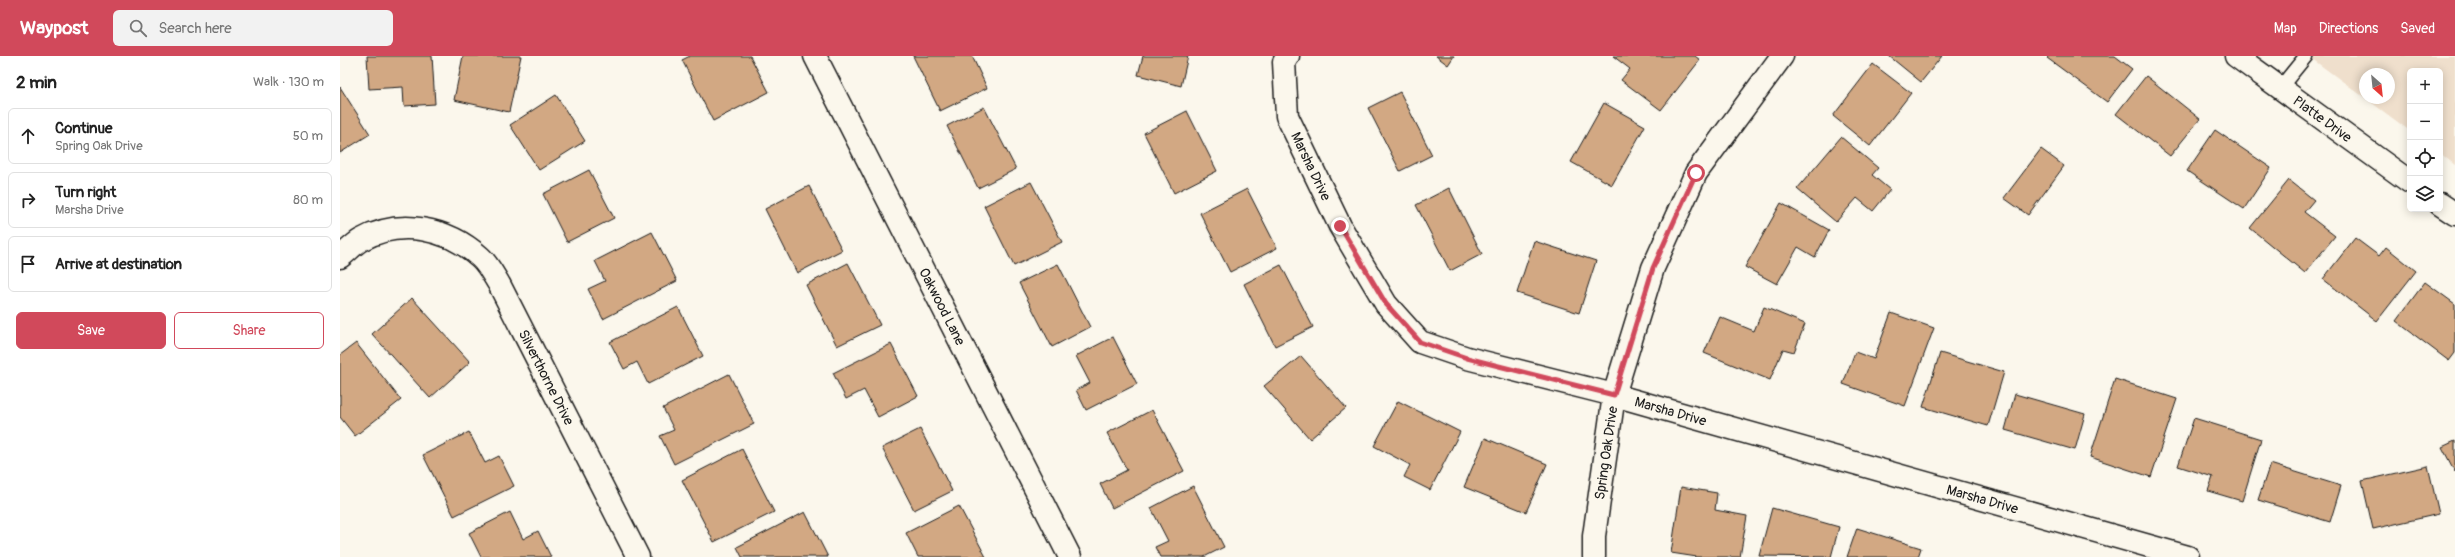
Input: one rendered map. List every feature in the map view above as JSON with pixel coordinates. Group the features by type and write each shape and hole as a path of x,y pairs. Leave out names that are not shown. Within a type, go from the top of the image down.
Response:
{"street":[{"name":"Oakwood Lane","path":"815,56 1070,557"},
{"name":"Marsha Drive","path":"1288,56 1284,62 1287,116 1340,226 1383,298 1420,342 1467,358 1614,395 2188,557"},
{"name":"Spring Oak Drive","path":"1594,557 1594,536 1614,395 1653,268 1696,173 1782,56"},
{"name":"Platte Drive","path":"2236,56 2407,180"},
{"path":"2443,206 2455,214"},
{"name":"Silverthorne Drive","path":"340,257 361,240 392,228 424,228 456,238 481,258 499,284 638,557"}],"lane":[{"path":"2280,88 2306,56"}],"shaded area":[{"path":"2308,56 2455,56 2455,165 2443,155 2443,68 2407,68 2407,129 2373,104 2395,104 2395,68 2359,68 2359,94"}],"building":[{"path":"367,56 432,56 435,104 404,106 403,87 369,89"},
{"path":"463,56 521,56 509,112 454,100"},
{"path":"690,56 750,56 769,92 713,121 682,60"},
{"path":"913,56 972,56 987,88 940,111"},
{"path":"1143,56 1188,56 1181,86 1138,75"},
{"path":"1436,56 1454,56 1448,65"},
{"path":"1613,56 1695,56 1700,60 1661,110 1621,80 1630,69"},
{"path":"1889,56 1942,56 1921,82"},
{"path":"2049,56 2115,56 2132,69 2107,102 2047,58"},
{"path":"1873,64 1911,93 1870,146 1833,116"},
{"path":"2146,76 2200,119 2170,156 2116,114"},
{"path":"340,87 370,134 340,153"},
{"path":"1400,92 1432,155 1400,171 1368,108"},
{"path":"556,95 585,141 539,170 510,125"},
{"path":"1604,103 1645,126 1612,185 1571,162"},
{"path":"984,107 1016,169 978,188 947,126"},
{"path":"1187,111 1217,171 1174,193 1144,133"},
{"path":"2215,130 2271,168 2244,209 2187,171"},
{"path":"1841,137 1878,168 1872,175 1890,190 1873,211 1857,198 1836,222 1797,189"},
{"path":"2041,149 2064,166 2028,215 2004,198"},
{"path":"589,170 614,218 567,242 543,194"},
{"path":"2289,180 2314,200 2304,212 2335,236 2305,273 2250,228"},
{"path":"1031,182 1062,242 1014,266 984,206"},
{"path":"809,186 842,250 797,273 765,209"},
{"path":"1449,188 1482,254 1450,271 1416,205"},
{"path":"1247,189 1277,248 1230,272 1200,213"},
{"path":"1781,203 1829,230 1815,257 1798,247 1777,284 1745,267"},
{"path":"652,232 677,281 603,319 588,289 605,281 595,261"},
{"path":"2355,238 2379,256 2386,247 2416,271 2377,321 2323,279"},
{"path":"1534,241 1596,261 1579,313 1517,293"},
{"path":"848,263 880,325 837,346 806,285"},
{"path":"1058,264 1090,327 1052,347 1019,283"},
{"path":"1281,265 1313,327 1275,346 1244,284"},
{"path":"2425,282 2455,304 2455,353 2449,361 2396,321"},
{"path":"412,298 470,362 430,398 372,334"},
{"path":"678,307 703,356 648,384 637,362 624,369 610,342"},
{"path":"1764,307 1805,324 1794,352 1783,349 1770,380 1704,353 1720,317 1754,331"},
{"path":"1891,313 1934,328 1905,406 1843,384 1855,352 1874,359"},
{"path":"1113,337 1137,384 1086,410 1076,390 1090,383 1076,356"},
{"path":"356,343 401,400 355,436 340,417 340,355"},
{"path":"891,344 918,396 878,417 864,390 846,399 833,373"},
{"path":"1940,353 2004,372 1988,426 1923,407"},
{"path":"1301,356 1346,408 1310,439 1264,386"},
{"path":"729,374 754,424 674,464 660,436 674,430 663,408"},
{"path":"2115,379 2177,399 2151,477 2090,457"},
{"path":"2015,394 2085,414 2075,450 2005,430"},
{"path":"1398,401 1460,432 1430,490 1404,477 1410,465 1374,446"},
{"path":"1152,410 1184,471 1112,508 1100,484 1127,470 1107,433"},
{"path":"2194,418 2261,439 2242,501 2208,491 2213,477 2178,466"},
{"path":"920,429 952,491 914,510 882,448"},
{"path":"469,432 485,463 499,456 514,486 454,516 423,455"},
{"path":"1485,438 1547,464 1526,512 1464,487"},
{"path":"2455,441 2455,472 2442,447"},
{"path":"742,449 774,512 714,542 682,480"},
{"path":"2270,464 2341,486 2330,522 2258,500"},
{"path":"2428,466 2439,514 2373,529 2362,481"},
{"path":"1193,486 1224,547 1204,557 1160,557 1155,547 1168,541 1151,508"},
{"path":"1681,487 1717,493 1715,510 1747,516 1740,557 1697,557 1671,553"},
{"path":"959,506 986,557 918,557 906,533"},
{"path":"1772,508 1839,527 1831,557 1759,556"},
{"path":"510,512 523,539 538,531 551,557 481,557 469,533"},
{"path":"805,512 828,557 742,557 737,547"},
{"path":"1857,528 1921,548 1918,557 1847,557"}],"route":[{"path":"1340,226 1386,304 1420,342 1467,358 1614,395 1653,268 1696,173"}]}
